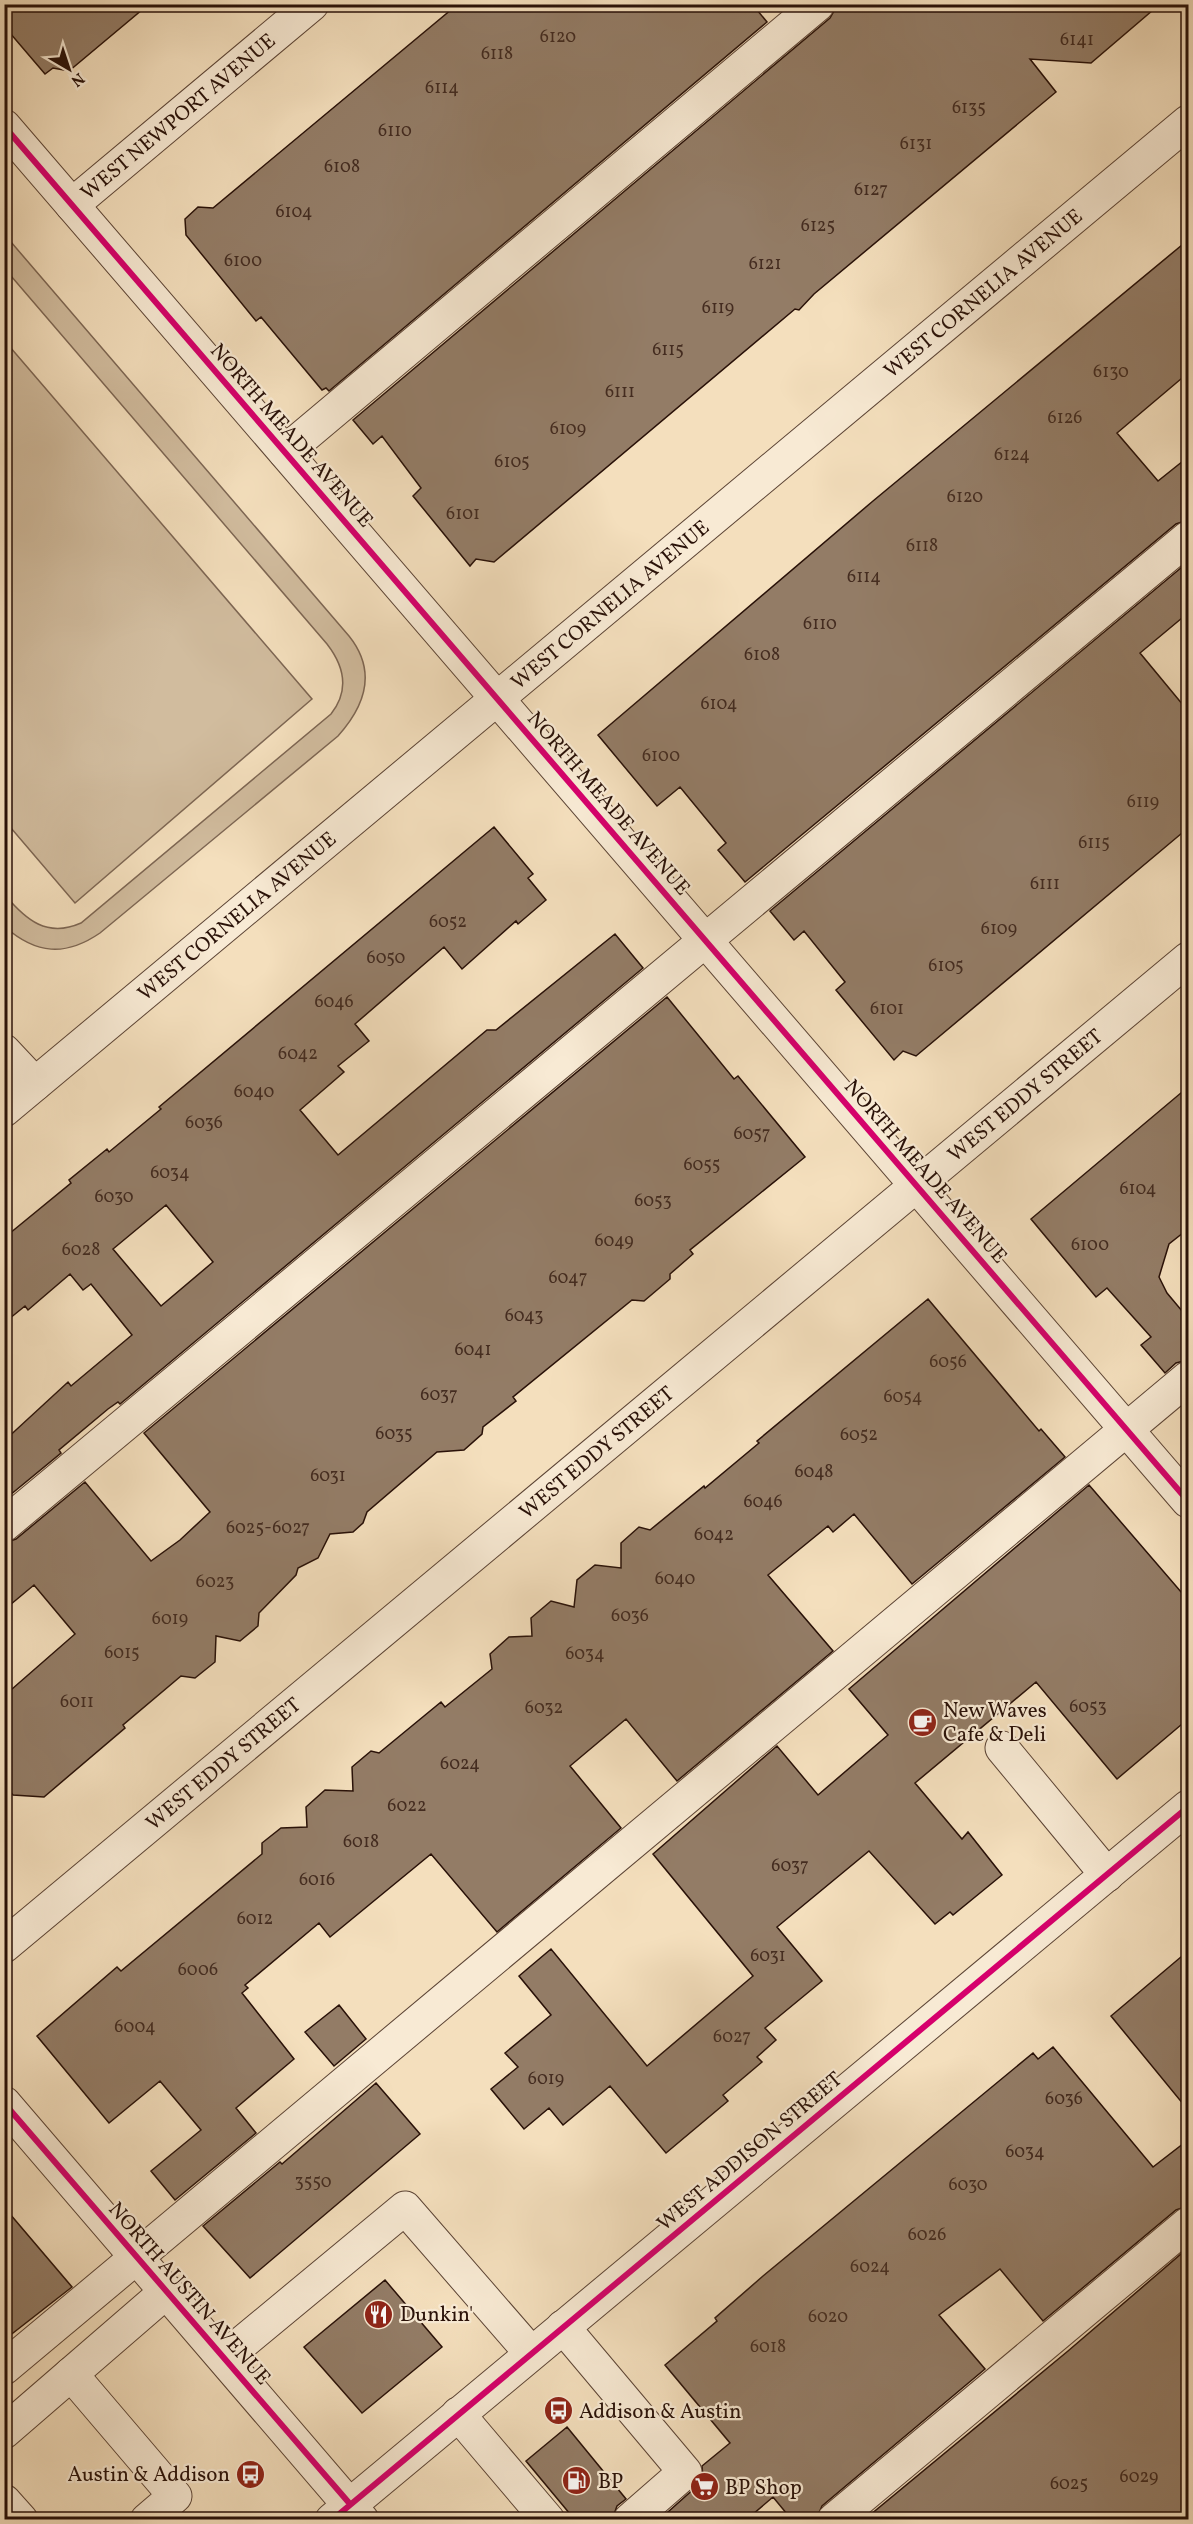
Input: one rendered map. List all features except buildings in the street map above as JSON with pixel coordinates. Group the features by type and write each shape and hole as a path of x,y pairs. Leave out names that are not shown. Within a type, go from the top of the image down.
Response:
{"street":[{"name":"WEST NEWPORT AVENUE","path":"72,205 312,4"},
{"path":"285,452 818,4"},
{"name":"WEST CORNELIA AVENUE","path":"4,1110 1188,122"},
{"name":"NORTH MEADE AVENUE","path":"4,126 1188,1501"},
{"path":"4,1525 1188,538"},
{"name":"WEST EDDY STREET","path":"4,1946 1188,959"},
{"path":"4,1051 35,1084"},
{"path":"4,2368 1188,1378"},
{"path":"1002,1748 1107,1875"},
{"name":"WEST ADDISON STREET","path":"348,2515 458,2414 1188,1807"},
{"name":"NORTH AUSTIN AVENUE","path":"4,2103 224,2358 348,2515"},
{"path":"224,2358 405,2208 531,2354"},
{"path":"834,2520 1188,2224"},
{"path":"4,2432 167,2291"},
{"path":"563,2327 685,2472 630,2520"},
{"path":"71,2374 175,2496 147,2520"},
{"path":"458,2414 548,2520"},
{"path":"4,2501 21,2520"}],"shaded area":[{"path":"5,235 349,636 358,649 365,675 361,700 355,713 338,736 100,933 87,941 63,949 39,947 28,943 5,927 5,895 21,912 38,924 58,928 81,923 331,714 341,696 343,687 341,669 327,644 5,269"},
{"path":"4,340 312,699 75,903 5,821"}],"cycle path":[{"path":"4,126 1188,1501"},
{"path":"332,2520 1188,1807"},
{"path":"4,2103 350,2504"}],"place":[{"name":"New Waves Cafe & Deli","path":"922,1722"},
{"name":"Dunkin'","path":"379,2314"},
{"name":"Addison & Austin","path":"558,2411"},
{"name":"Austin & Addison","path":"251,2474"},
{"name":"BP","path":"577,2481"},
{"name":"BP Shop","path":"704,2487"}]}
